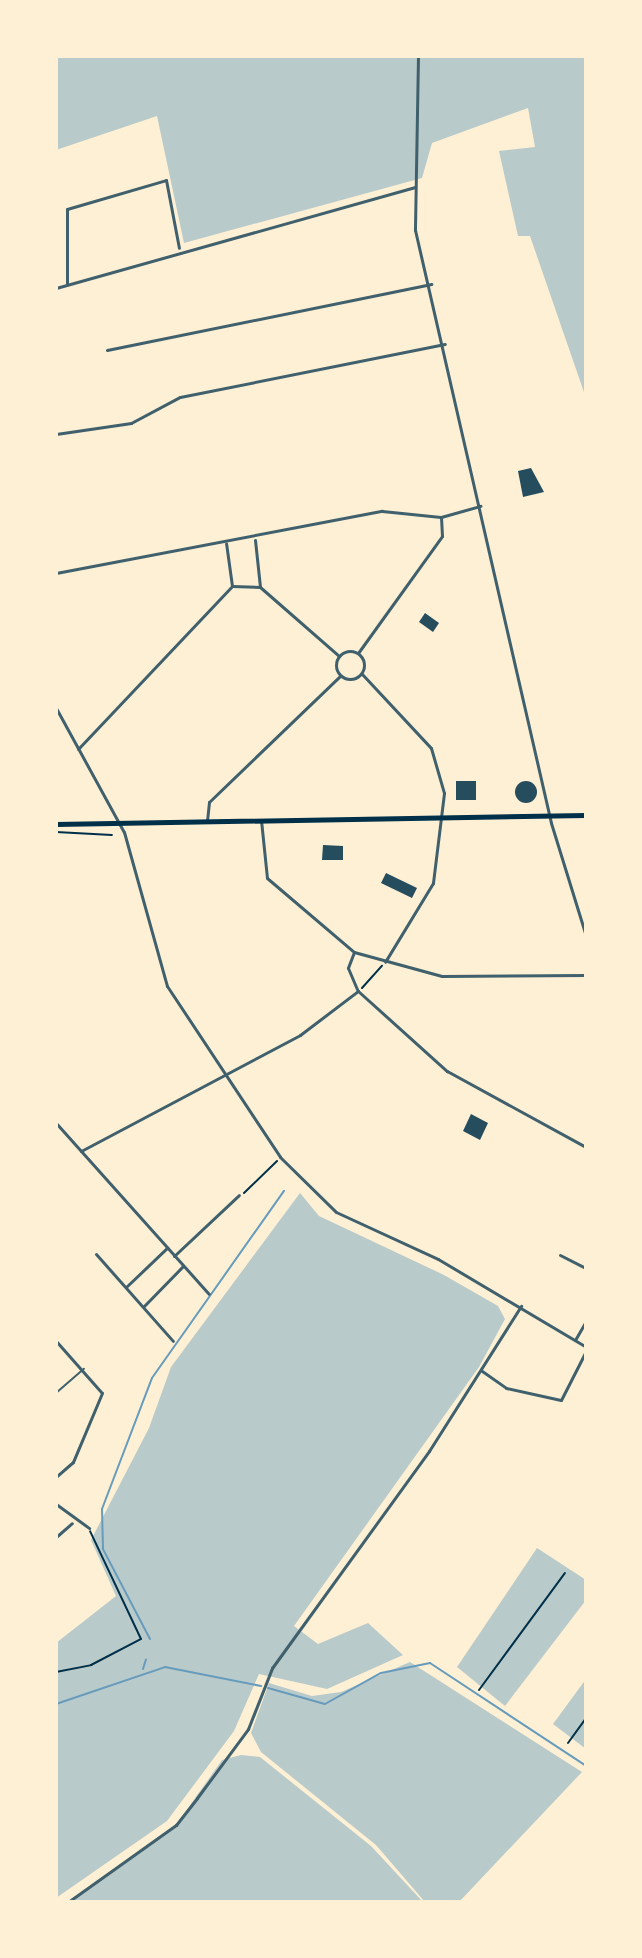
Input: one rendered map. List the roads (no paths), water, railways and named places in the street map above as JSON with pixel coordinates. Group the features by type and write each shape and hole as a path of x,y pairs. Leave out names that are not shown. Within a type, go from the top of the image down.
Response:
{"main road":[{"path":"56,824 586,815"}],"street":[{"path":"418,56 415,230 445,344 549,816 586,936"},
{"path":"67,284 67,209 166,180 179,248"},
{"path":"56,288 179,248 201,252 415,187"},
{"path":"107,350 431,284"},
{"path":"56,434 131,423 180,397 445,344"},
{"path":"56,573 255,539 382,511 441,517 481,506"},
{"path":"339,656 358,653 442,536 441,517"},
{"path":"255,539 260,587"},
{"path":"226,543 232,586"},
{"path":"78,749 232,586 260,587 339,656 340,676"},
{"path":"358,653 362,674 431,748 443,818 423,908 385,962"},
{"path":"207,821 209,802 340,676 362,674"},
{"path":"56,708 117,821 167,986 280,1157 336,1212 521,1306 586,1349 561,1400 506,1388 482,1371"},
{"path":"261,820 267,878 354,952 385,962 478,978 586,975"},
{"path":"354,952 348,968 358,991 483,1096 586,1147"},
{"path":"81,1151 300,1035 358,991"},
{"path":"56,1123 209,1294"},
{"path":"174,1256 242,1194"},
{"path":"126,1287 167,1248"},
{"path":"96,1254 173,1341"},
{"path":"560,1255 586,1268"},
{"path":"143,1306 183,1266"},
{"path":"68,1902 176,1825 248,1729 272,1668 482,1371 521,1306"},
{"path":"575,1340 586,1321"},
{"path":"56,1477 73,1462 102,1399 84,1369 57,1339"},
{"path":"56,1504 72,1523 89,1528"},
{"path":"56,1537 72,1523"},
{"path":"56,1561 56,1580"}],"lane":[{"path":"56,1393 84,1369"}],"waterway":[{"path":"150,1639 103,1549 102,1509 152,1378 284,1191"},
{"path":"143,1669 146,1659"},
{"path":"268,1688 325,1704 381,1673 430,1663 586,1766"},
{"path":"56,1704 165,1667 261,1686"}]}
